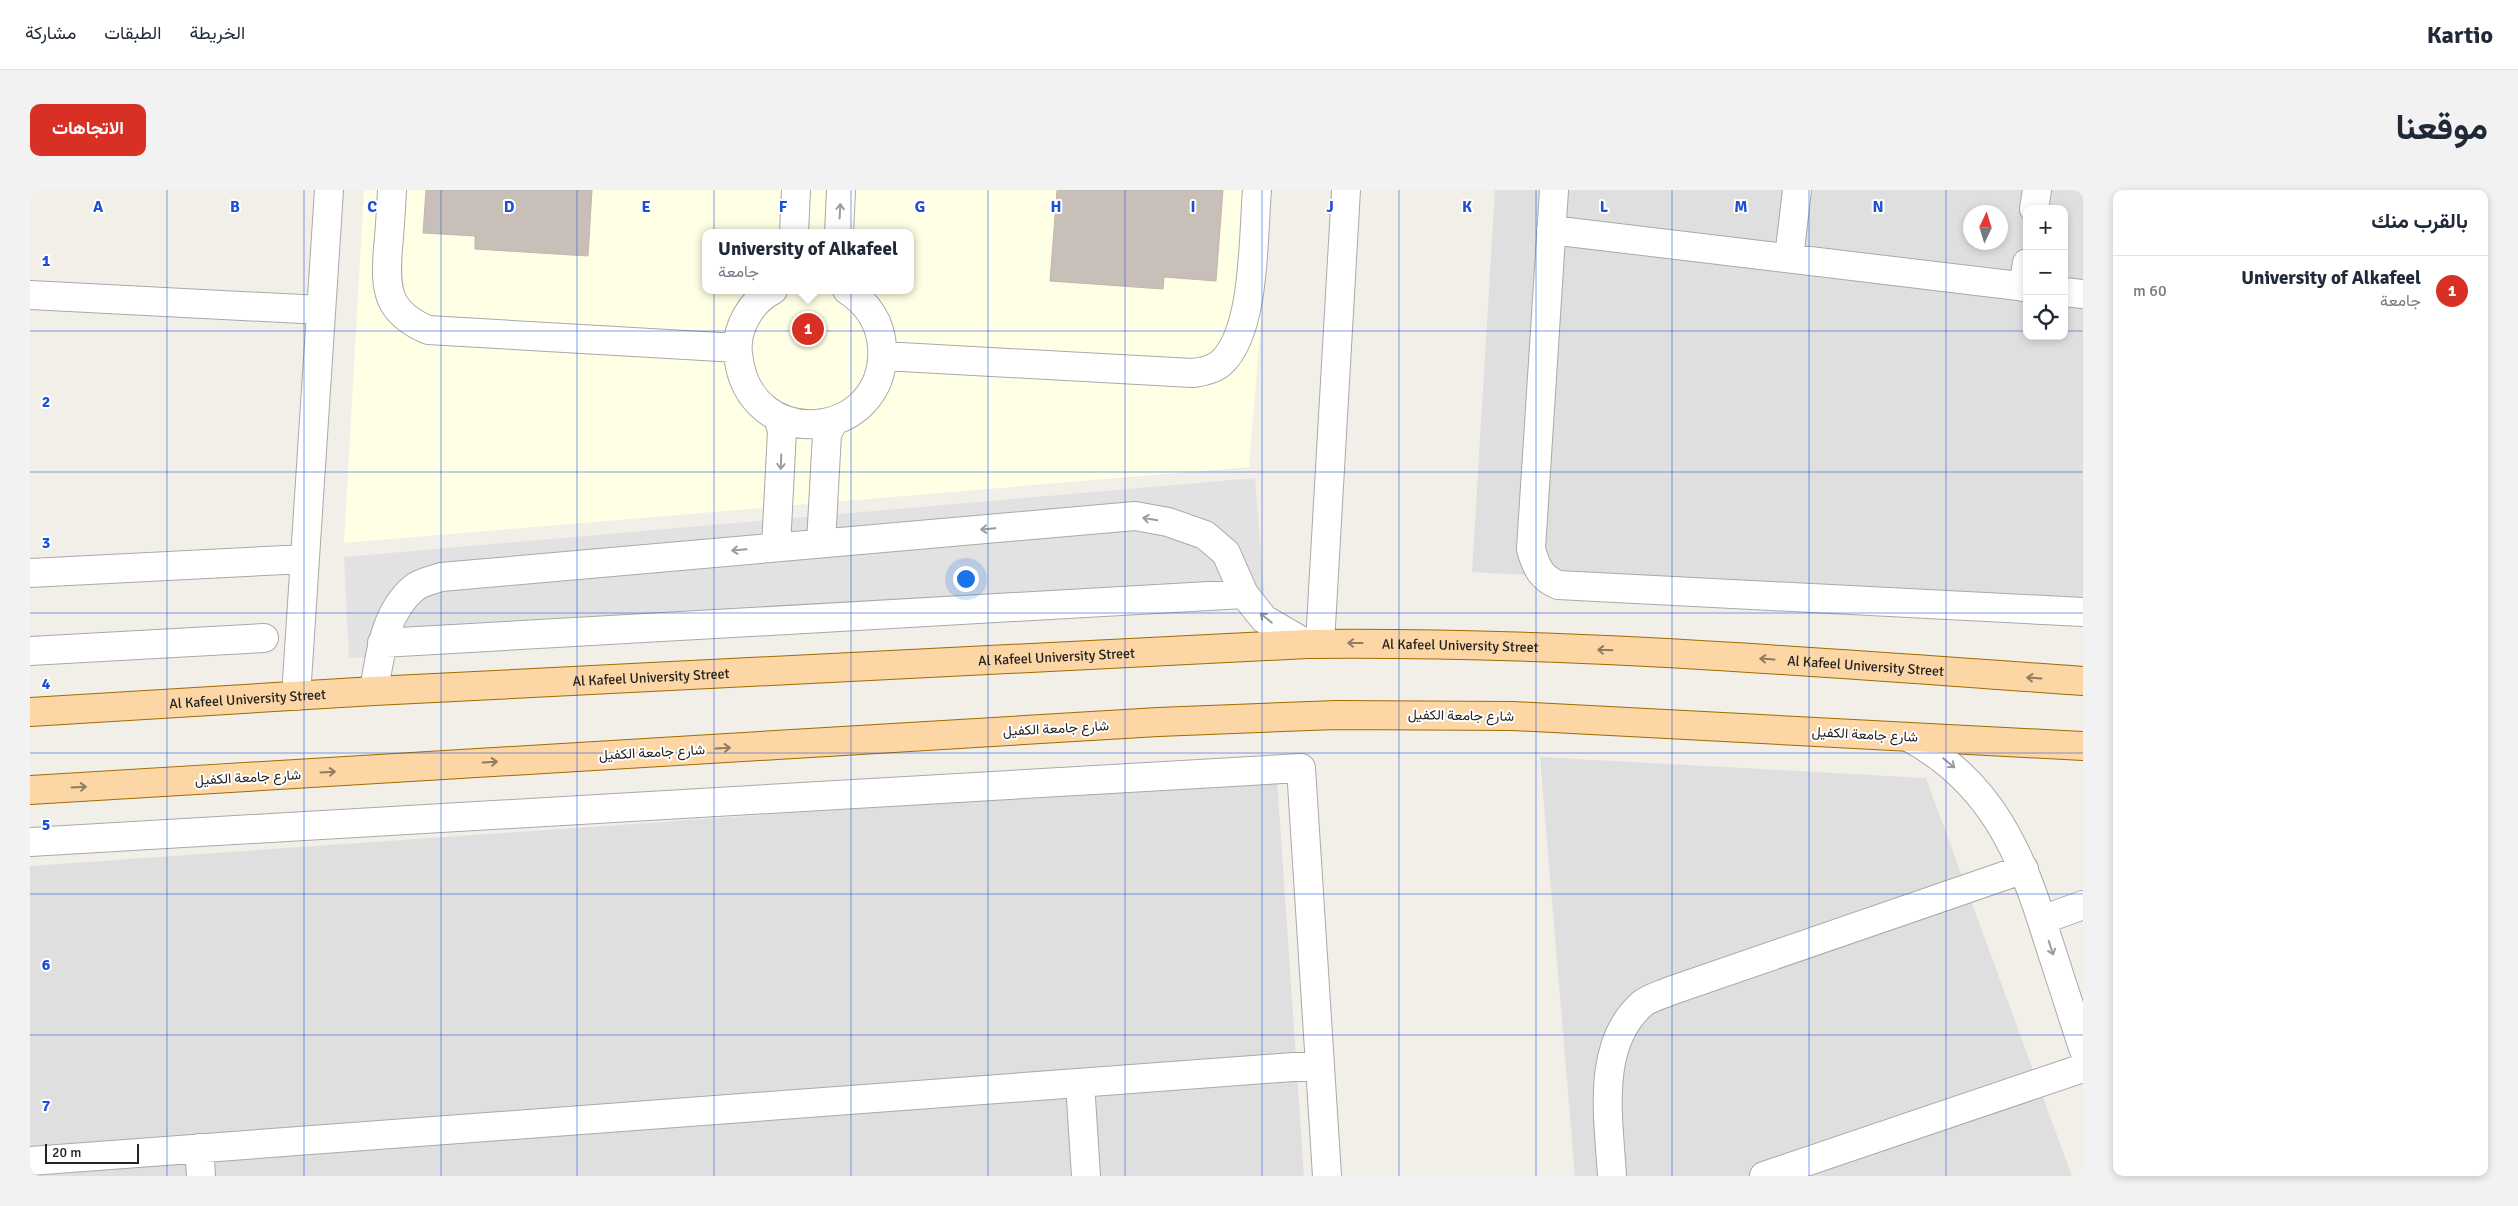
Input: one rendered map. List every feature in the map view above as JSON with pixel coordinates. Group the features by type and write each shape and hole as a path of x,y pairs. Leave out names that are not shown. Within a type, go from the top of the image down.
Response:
{"main road":[{"name":"Al Kafeel University Street","path":"30,712 374,691 1313,644 1421,643 1666,652 2083,681"},
{"name":"شارع جامعة الكفيل","path":"30,790 1138,723 1336,714 1513,716 2083,746"}],"street":[{"path":"296,696 328,190"},
{"path":"392,190 386,273 387,288 392,302 401,314 414,324 428,330 737,348"},
{"path":"794,229 796,190"},
{"path":"839,229 841,190"},
{"path":"883,356 1192,373 1207,371 1221,363 1241,333 1249,285 1257,190"},
{"path":"374,691 382,643 396,609 416,586 441,577 1135,516 1168,522 1205,535 1226,553 1244,594 1264,619 1313,644 1346,190"},
{"path":"1554,190 1531,549 1536,568 1548,580 1568,586 2083,612"},
{"path":"1789,258 1797,190"},
{"path":"2035,205 2037,190"},
{"path":"1551,230 1789,258 2023,279"},
{"path":"2068,292 2083,294"},
{"path":"30,294 321,310"},
{"path":"768,294 751,309 741,327 737,348 739,369 747,389 761,406 778,418 796,424 815,425 834,421 853,411 868,396 879,378 883,356 881,336 873,316 860,299 853,294"},
{"path":"776,547 782,431 778,418"},
{"path":"821,543 827,434 834,421"},
{"path":"30,573 305,559"},
{"path":"382,643 1244,594"},
{"path":"30,651 264,638"},
{"path":"1908,737 1931,749 1971,782 1992,809 2010,838 2024,869 2042,920 2083,1048"},
{"path":"30,842 1300,768 1328,1176"},
{"path":"1612,1176 1607,1087 1614,1048 1624,1022 1643,1002 2024,869"},
{"path":"2042,920 2083,905"},
{"path":"30,1161 1320,1065"},
{"path":"1764,1176 2083,1068"},
{"path":"1080,1083 1086,1176"},
{"path":"199,1148 201,1176"}],"shaded area":[{"path":"364,190 1272,190 1249,467 344,543"},
{"path":"1495,190 2083,190 2083,606 1472,572"},
{"path":"1255,478 1265,603 349,658 344,557"},
{"path":"1540,757 1926,778 2072,1176 1575,1176"},
{"path":"1277,779 1304,1176 30,1176 30,866"}],"building":[{"path":"426,190 592,190 588,256 475,249 475,236 423,233"},
{"path":"1057,190 1223,190 1216,281 1164,277 1163,289 1050,281"}],"place":[{"name":"University of Alkafeel","path":"808,329"}]}
